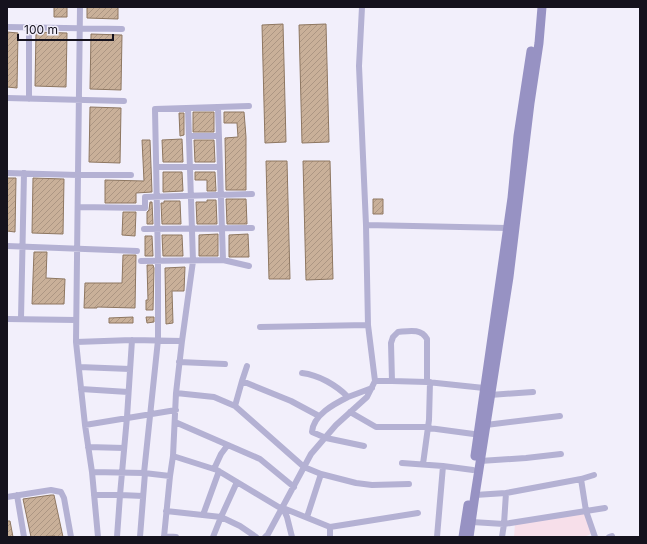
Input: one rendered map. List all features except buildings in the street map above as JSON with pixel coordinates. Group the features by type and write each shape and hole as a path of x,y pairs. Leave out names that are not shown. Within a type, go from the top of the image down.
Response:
{"street":[{"path":"80,7 76,342 85,425 92,472 98,537"},
{"path":"265,537 311,454 336,425 367,397 375,381 368,325 366,224 359,66 362,7"},
{"path":"469,537 480,461 481,435 486,425 487,392 508,277 539,42 542,7"},
{"path":"463,537 487,392 518,136 532,44 540,21"},
{"path":"7,27 122,29"},
{"path":"29,27 29,99"},
{"path":"7,98 124,101"},
{"path":"140,537 149,414 158,340 158,229 155,109 249,106"},
{"path":"176,537 164,537 170,476 174,456 176,393 179,362 193,261 188,108"},
{"path":"218,108 223,260"},
{"path":"189,136 218,136"},
{"path":"157,167 220,167"},
{"path":"7,173 131,175"},
{"path":"21,319 24,173"},
{"path":"78,207 145,208 144,196 157,197 252,194"},
{"path":"366,224 507,228"},
{"path":"144,229 252,228"},
{"path":"7,246 137,251"},
{"path":"141,261 158,262 223,260 249,266"},
{"path":"7,319 76,320"},
{"path":"260,327 368,325"},
{"path":"392,381 391,343 393,337 398,332 417,331 425,334 427,339 429,428 423,464"},
{"path":"76,342 132,340 182,341"},
{"path":"117,537 132,340"},
{"path":"179,362 225,364"},
{"path":"235,406 247,366"},
{"path":"79,367 130,368"},
{"path":"302,373 310,374 328,382 348,397"},
{"path":"242,381 292,401 319,416"},
{"path":"375,381 428,382 487,392 533,392"},
{"path":"364,446 326,438 312,432 313,425 319,416 340,401 372,388"},
{"path":"81,389 128,392"},
{"path":"176,393 214,397 235,406 304,467 322,474 356,483 372,485 409,484"},
{"path":"85,425 176,410"},
{"path":"350,412 376,427 429,427 481,435"},
{"path":"486,425 560,416"},
{"path":"175,422 227,446 260,459 294,487"},
{"path":"203,515 221,454 227,446"},
{"path":"88,447 124,448"},
{"path":"480,461 561,454"},
{"path":"174,456 216,470 282,508 330,527 418,513"},
{"path":"402,463 473,470"},
{"path":"437,537 443,466"},
{"path":"92,472 144,473 170,476"},
{"path":"307,517 322,474"},
{"path":"475,495 506,493 581,480 594,475"},
{"path":"581,480 586,511 595,537"},
{"path":"213,537 237,482"},
{"path":"7,497 52,490 61,492 64,498 71,537"},
{"path":"502,537 506,493"},
{"path":"17,495 24,537"},
{"path":"94,495 144,496"},
{"path":"282,508 287,517 292,537"},
{"path":"472,522 504,524 606,508"},
{"path":"166,511 221,517 240,526 256,537"},
{"path":"330,527 330,537"}],"shaded area":[{"path":"586,513 591,534 584,537 514,537 515,524"}]}
